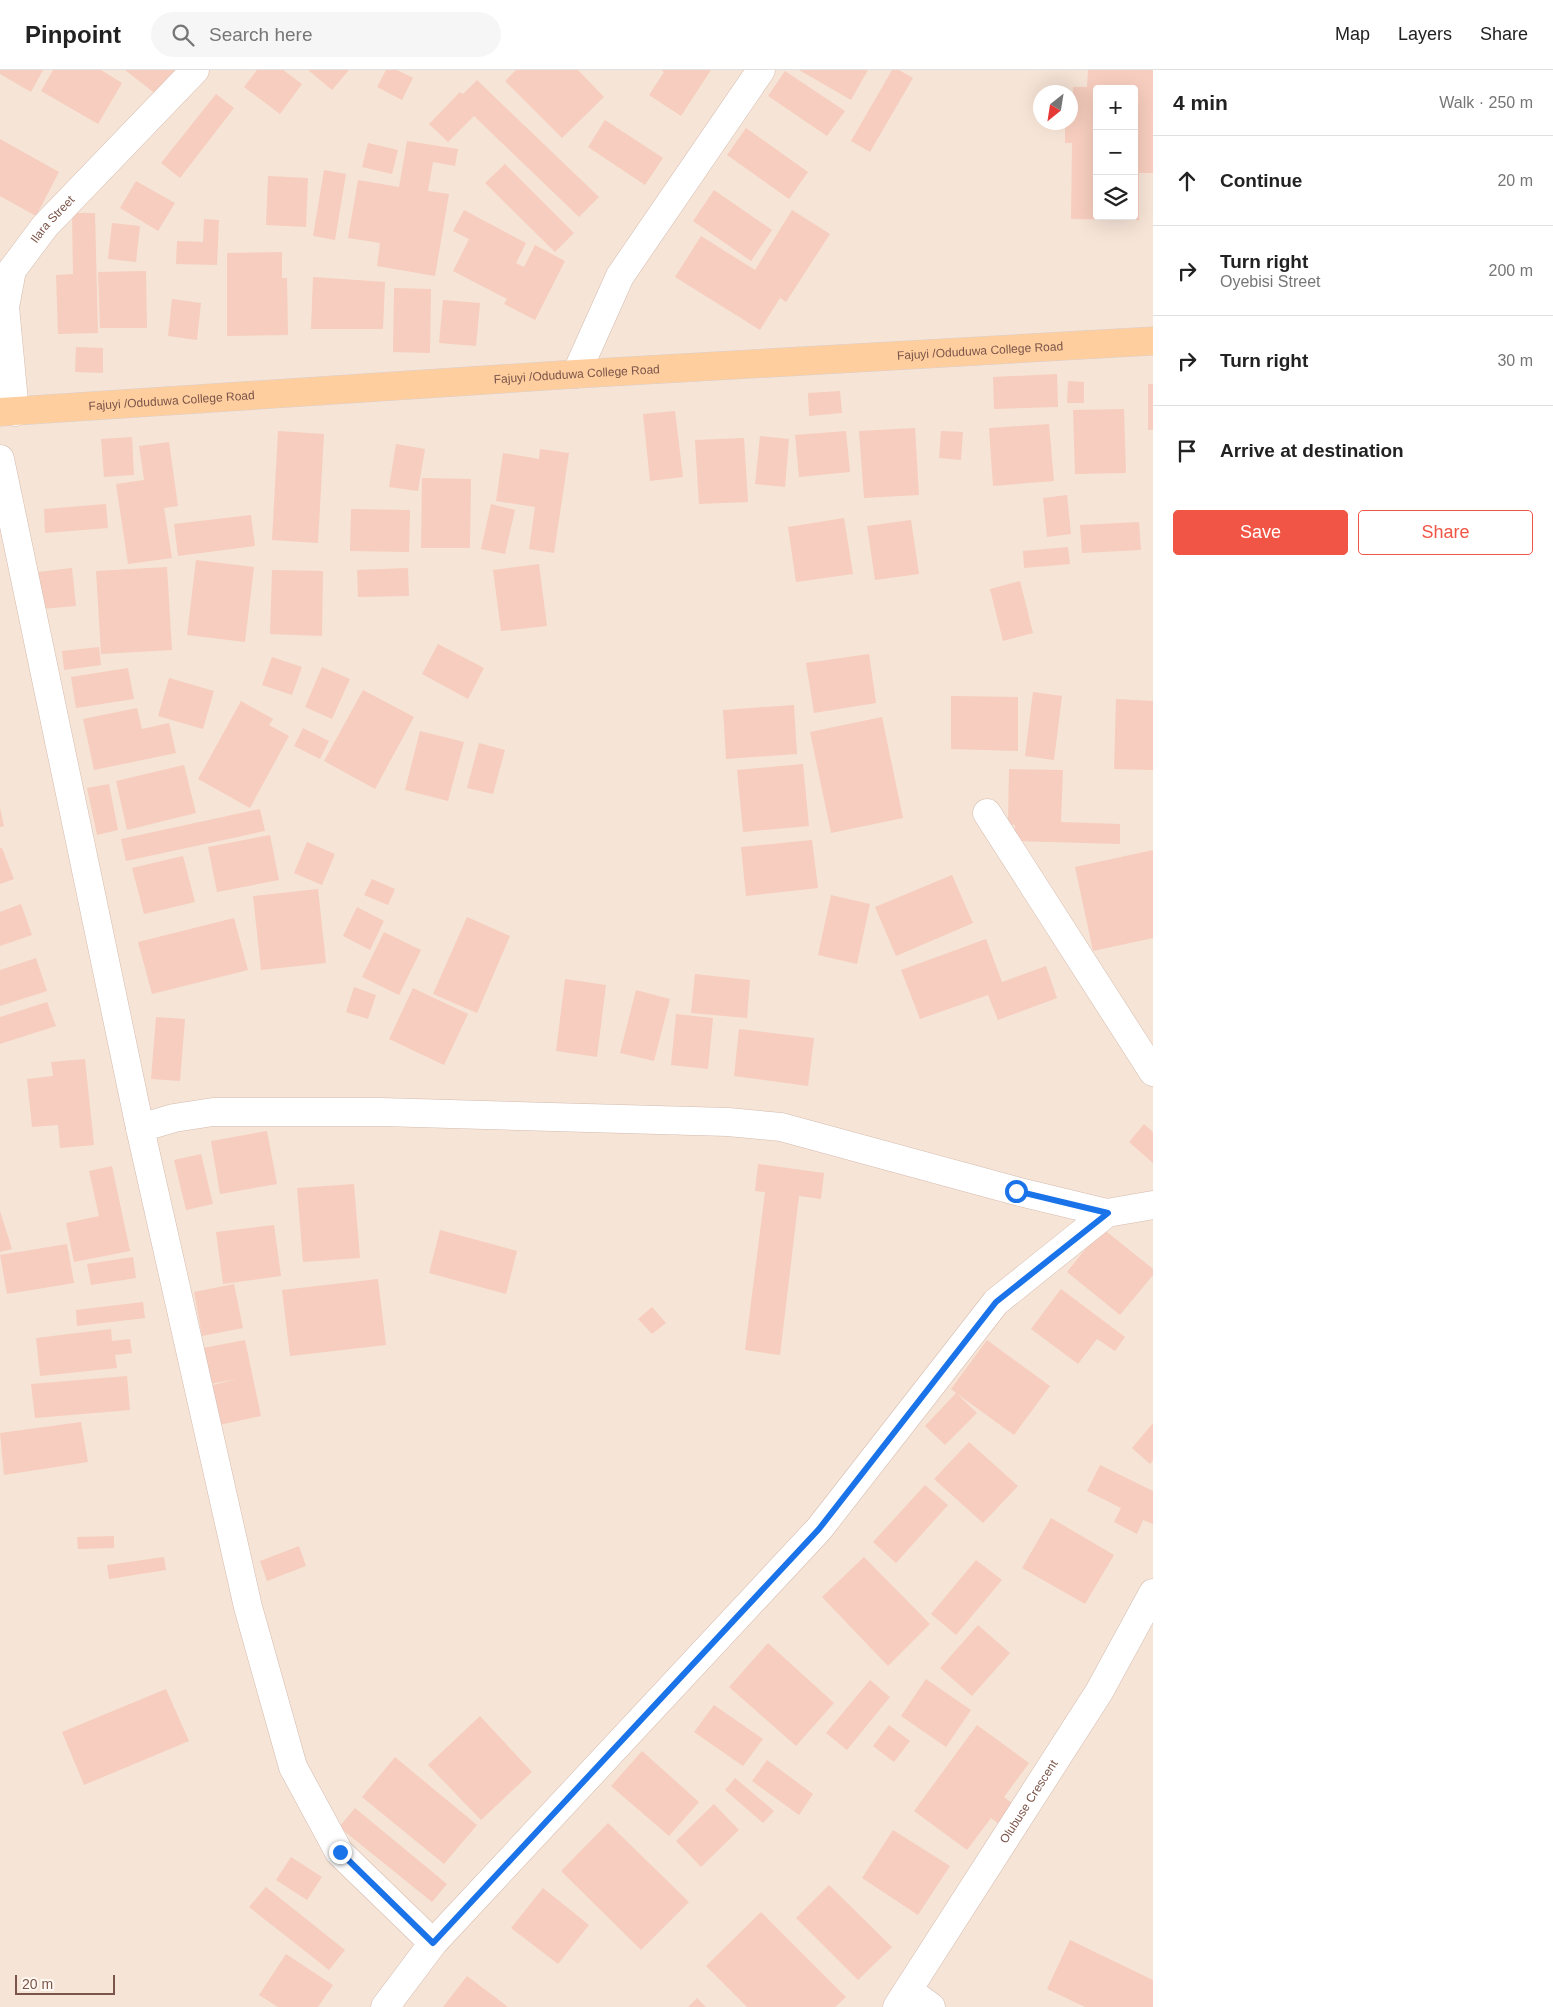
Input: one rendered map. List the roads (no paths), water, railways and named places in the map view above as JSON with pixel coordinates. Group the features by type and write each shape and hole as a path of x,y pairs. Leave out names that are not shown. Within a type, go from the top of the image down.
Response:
{"main road":[{"name":"Fajuyi /Oduduwa College Road","path":"8,412 576,374 1153,341"}],"street":[{"name":"Ilara Street","path":"8,412 5,307 12,270 46,226 195,70"},
{"path":"576,374 620,276 761,70"},
{"path":"0,459 140,1128 248,1607 293,1767 340,1852 433,1943"},
{"path":"987,814 1153,1072"},
{"path":"140,1128 174,1118 213,1112 382,1112 755,1125 781,1127 1016,1191 1108,1213 1153,1204"},
{"path":"385,2007 433,1943 819,1529 996,1302 1108,1213"},
{"name":"Olubuse Crescent","path":"902,1999 1100,1692 1153,1593"},
{"path":"902,1999 930,2007"}]}
